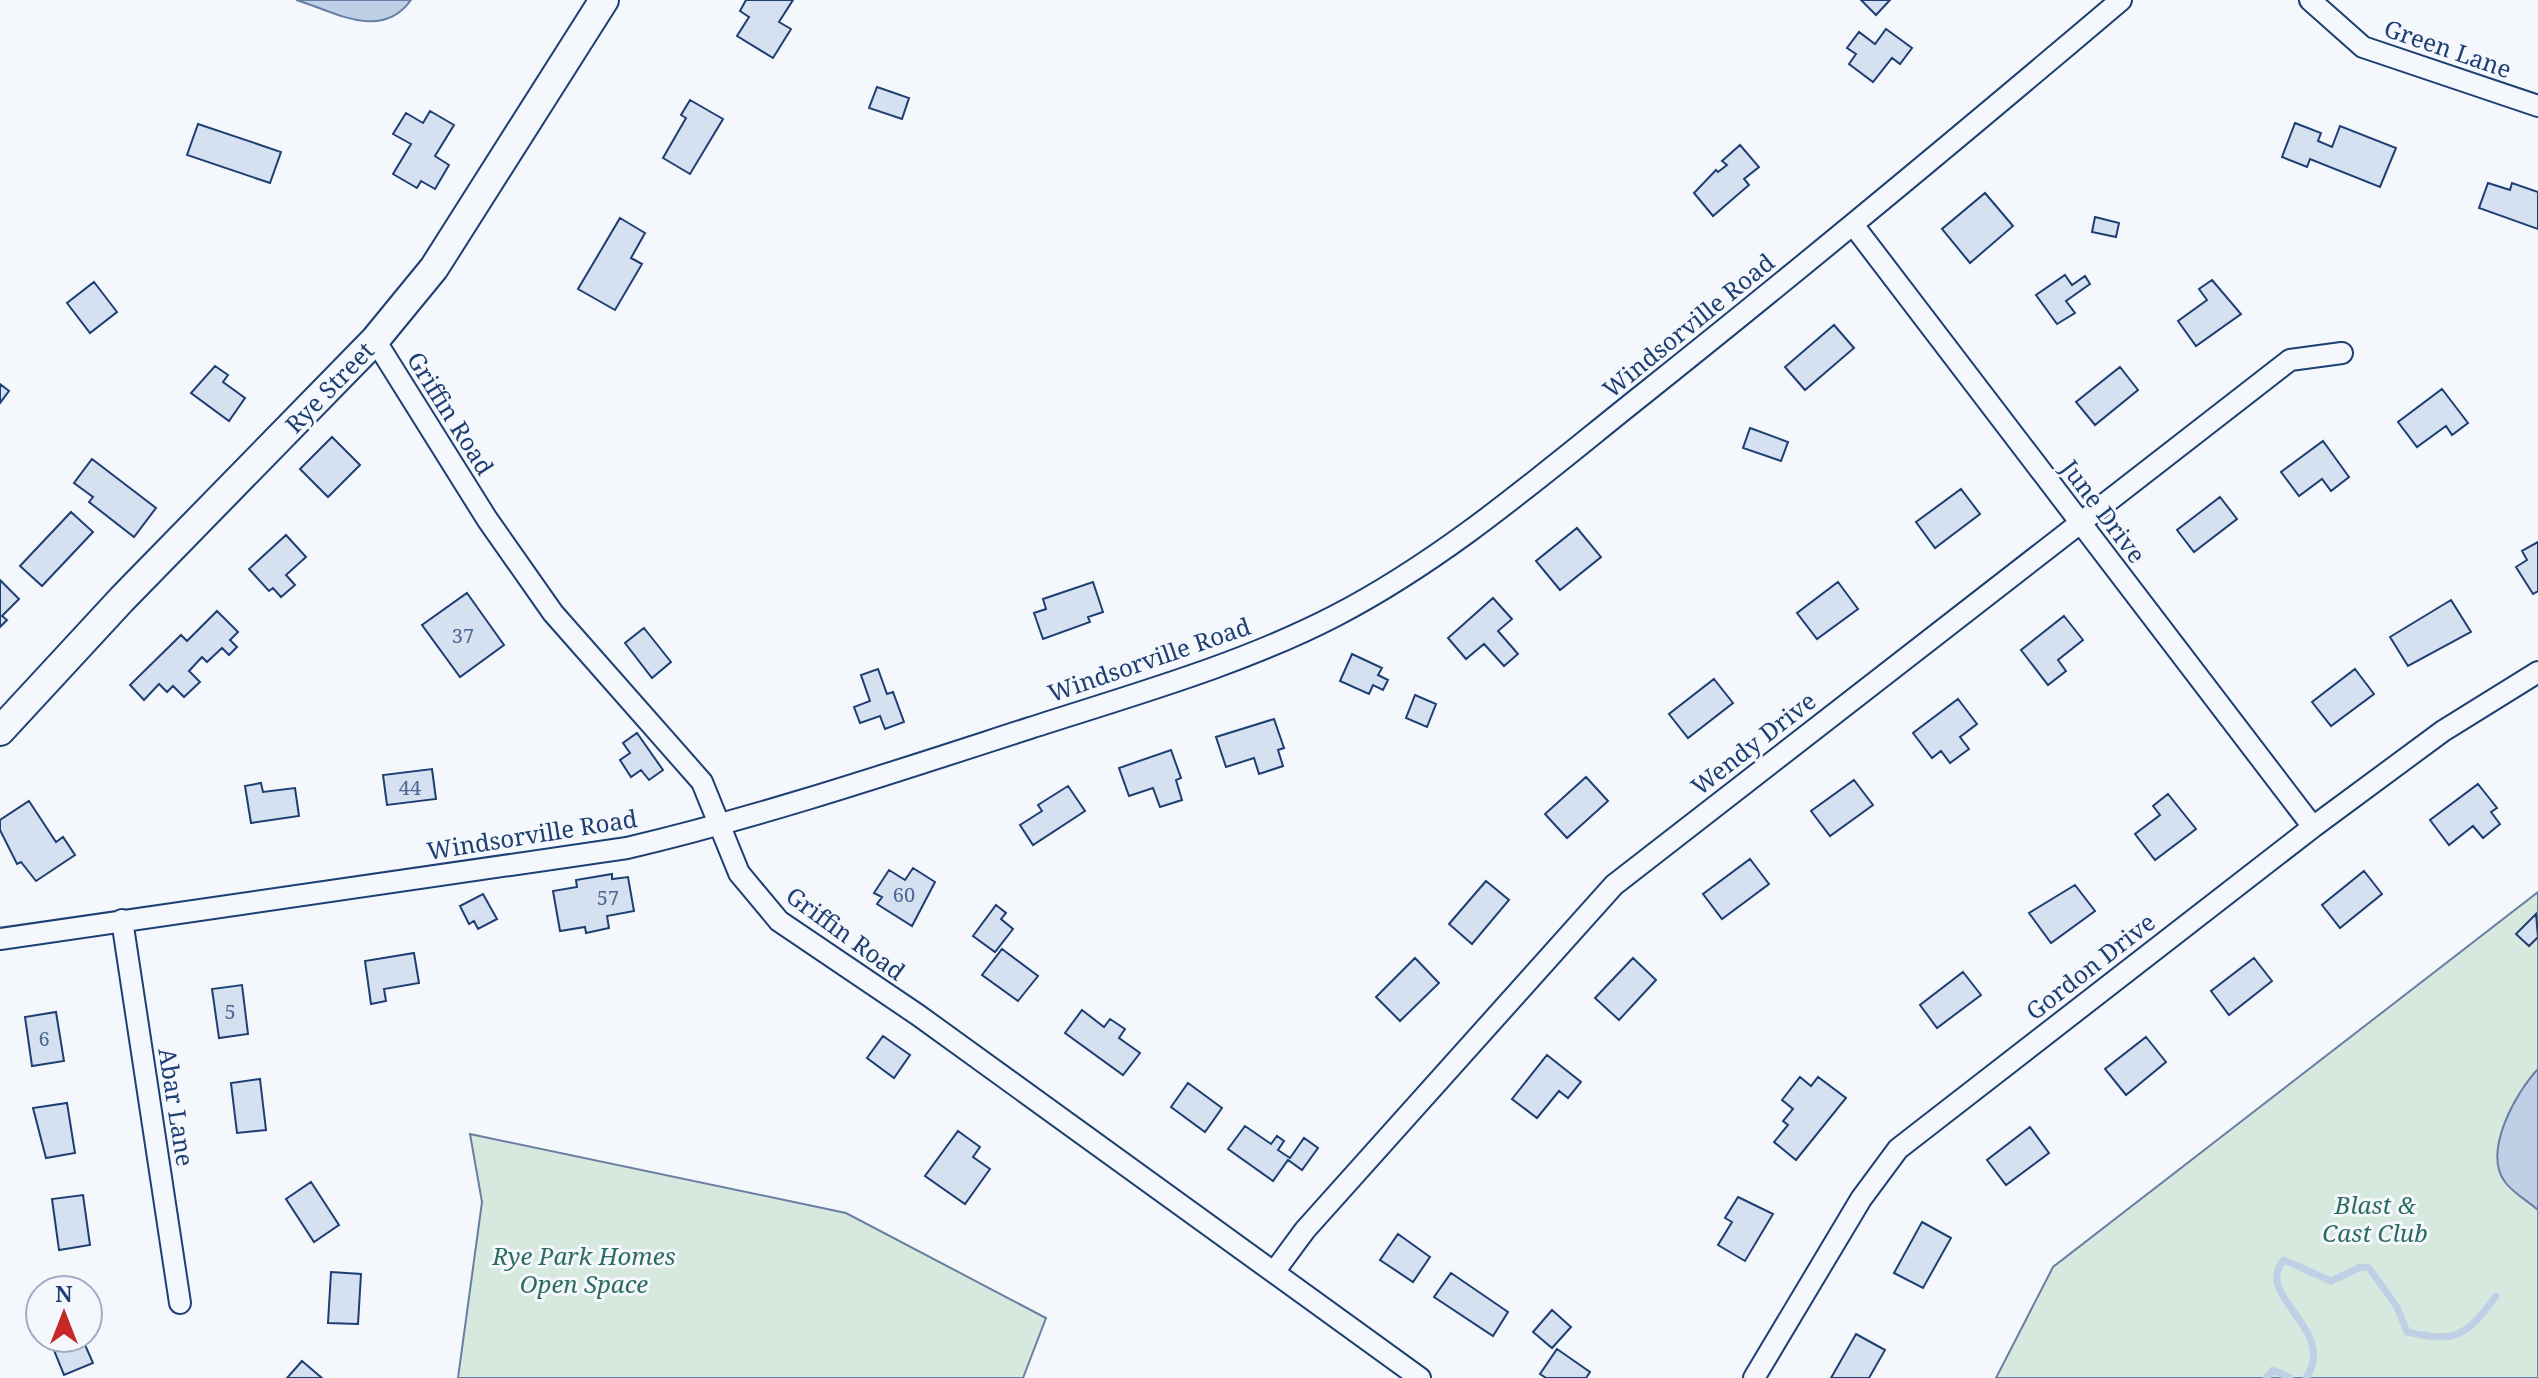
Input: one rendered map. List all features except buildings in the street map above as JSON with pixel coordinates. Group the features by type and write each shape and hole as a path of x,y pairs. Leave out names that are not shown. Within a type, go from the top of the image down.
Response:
{"street":[{"name":"Rye Street","path":"0,731 122,599 375,340 434,268 604,0"},
{"name":"Windsorville Road","path":"0,939 627,848 720,826 1104,704 1260,648 1333,617 1404,577 1493,514 1854,226 2121,0"},
{"name":"Green Lane","path":"2310,0 2363,47 2538,106"},
{"name":"June Drive","path":"1854,226 2313,827"},
{"name":"Griffin Road","path":"375,340 487,519 553,613 702,782 739,873 779,921 918,1015 1420,1378"},
{"name":"Wendy Drive","path":"1274,1272 1305,1230 1614,885 2290,360 2342,353"},
{"name":"Gordon Drive","path":"1754,1378 1861,1199 1898,1149 2313,827 2443,731 2538,672"},
{"name":"Abar Lane","path":"122,920 180,1303"}],"green space":[{"name":"Blast & Cast Club","path":"2538,892 2538,1378 1996,1378 2053,1267"},
{"name":"Rye Park Homes Open Space","path":"470,1134 846,1213 1046,1318 1023,1378 458,1378 482,1202"}],"water":[{"path":"296,0 411,0 399,13 371,21 341,16"},
{"path":"2538,1069 2538,1210 2505,1182 2499,1169 2498,1154 2500,1138 2512,1106"}],"waterway":[{"path":"2306,1378 2313,1360 2312,1344 2279,1287 2277,1273 2284,1260 2331,1281 2361,1267 2369,1268 2397,1307 2407,1332 2424,1335 2459,1334 2476,1320 2496,1296"},
{"path":"2266,1378 2273,1370 2290,1378"}]}
